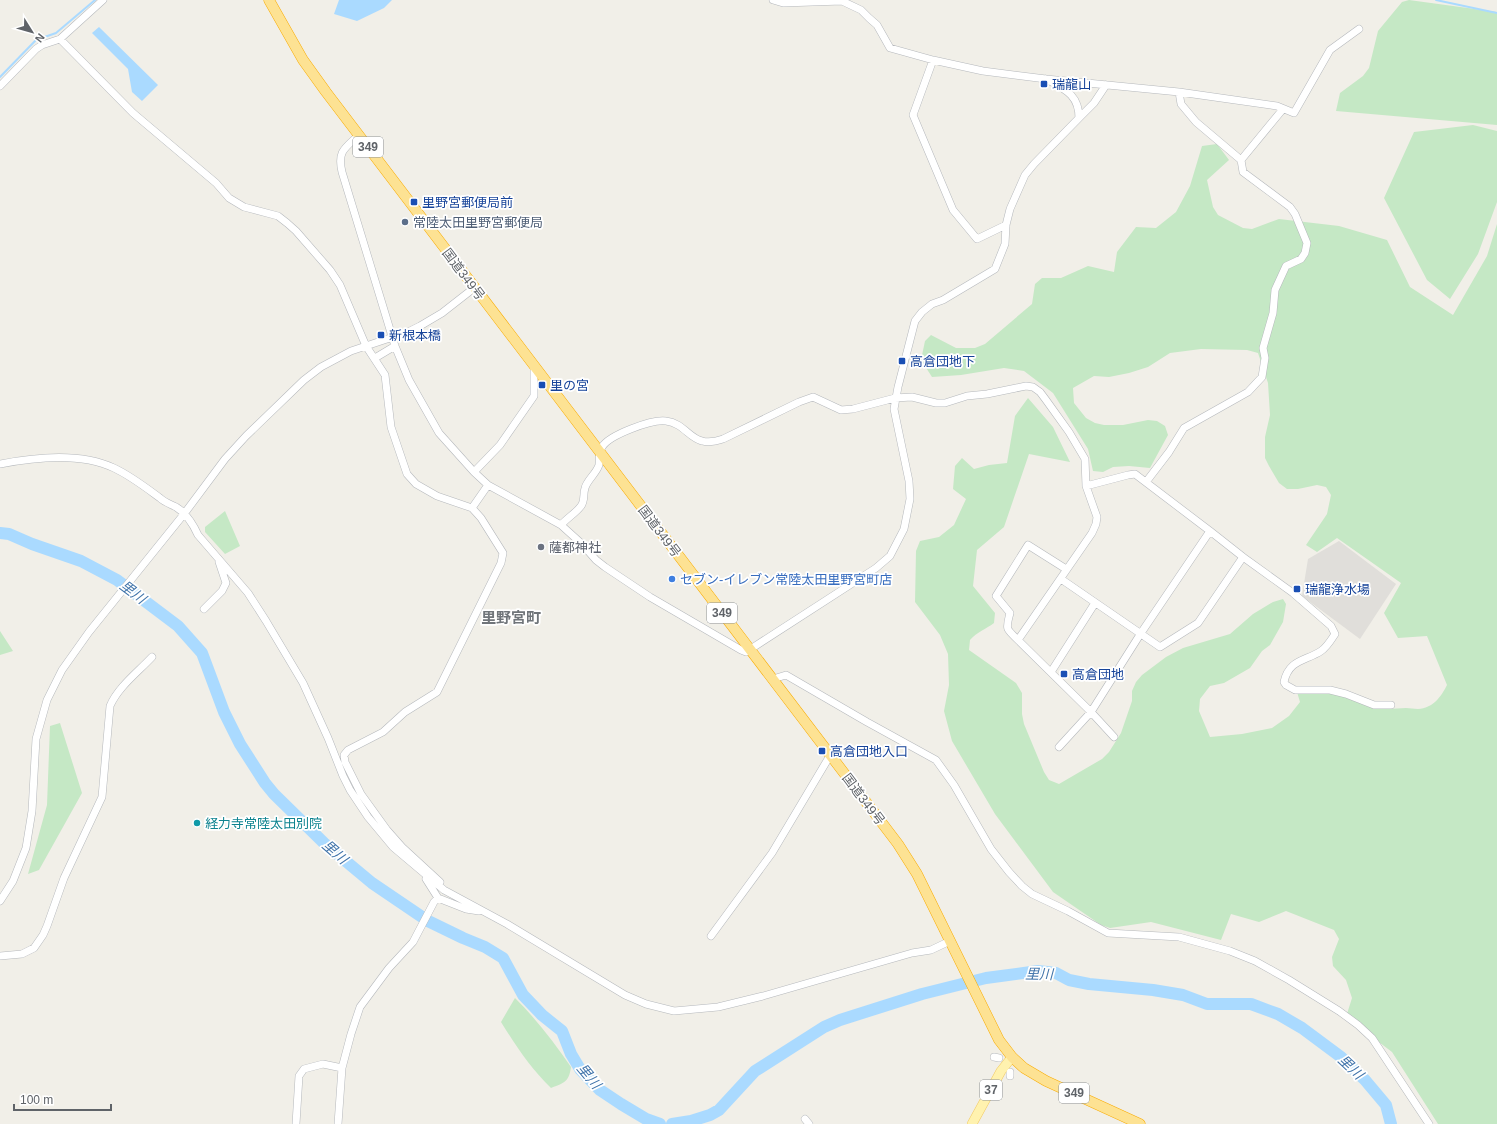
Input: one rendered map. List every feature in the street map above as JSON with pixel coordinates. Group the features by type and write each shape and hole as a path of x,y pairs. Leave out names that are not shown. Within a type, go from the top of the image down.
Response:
{"highway":[{"name":"国道349号","path":"268,0 303,60 474,288 773,679 910,862 989,1021 999,1040 1012,1057 1024,1068 1046,1081 1140,1124"}],"main road":[{"name":"37","path":"972,1124 1001,1071 1012,1057"}],"street":[{"path":"0,86 36,49 42,45 60,39 103,0"},
{"path":"773,0 783,4 842,1 861,10 877,25 890,48 933,60 983,71 1106,86 1179,92 1277,106 1294,113 1330,50 1359,29"},
{"path":"60,39 133,113 216,183 229,198 244,207 278,216 296,231 330,270 340,285 366,346 385,375 391,427 407,474 416,484 436,496 472,508 481,518 503,553 501,563 437,692 405,712 383,732 348,750 344,755 348,787"},
{"path":"933,60 913,115 953,210 977,239 1006,225"},
{"path":"1046,79 1072,94 1077,103 1079,118"},
{"path":"359,135 345,148 341,154 340,161 395,346 409,380 439,433 474,472 488,485 561,525 605,567 650,597 746,652 876,568 890,556 904,529 910,499 909,481 894,409 895,398 915,321 922,312 932,304 943,300 995,269 1005,244 1006,225 1010,209 1025,175 1094,103 1106,86"},
{"path":"1146,482 1169,452 1184,428 1248,392 1262,377 1265,358 1263,348 1273,313 1275,290 1286,266 1301,259 1305,253 1307,243 1296,214 1290,207 1243,172 1241,160 1196,122 1180,104 1179,92"},
{"path":"1241,160 1283,109"},
{"path":"0,901 13,881 26,848 32,811 36,739 47,700 62,670 89,632 225,459 304,380 336,358 420,326 442,313 474,288"},
{"path":"375,358 395,346"},
{"path":"474,472 500,445 534,396 534,365"},
{"path":"561,525 582,506 585,488 599,465 602,446 616,436 652,422 665,420 675,423 681,426 696,439 703,442 712,442 723,439 799,402 813,398 841,410 858,408 895,398 912,397 936,404 945,403 967,396 987,394 1026,386 1040,392 1069,432 1085,459 1086,486 1097,517 1096,524 1092,532 1018,640"},
{"path":"0,464 38,459 77,458 98,462 113,468 161,499 178,508 182,515 195,526 198,535 248,594 288,656 312,704 348,787 368,817 393,848 448,892 485,912 625,995 646,1004 674,1011 718,1007 762,996 912,953 952,945"},
{"path":"1086,486 1135,474 1243,557 1293,593 1331,626 1335,634 1326,648 1321,652 1300,660 1293,666 1285,675 1284,682 1286,685 1295,690 1330,690 1346,694 1374,705 1391,705"},
{"path":"472,508 488,485"},
{"path":"1059,746 1091,712 1141,633 1210,531"},
{"path":"1066,570 1028,545 996,596 1010,613 1006,626 1008,631 1051,672 1114,737"},
{"path":"1061,578 1160,647 1198,623 1243,557"},
{"path":"204,609 222,591 226,583 218,559"},
{"path":"1051,672 1095,603"},
{"path":"0,956 22,954 34,948 43,935 54,910 64,878 102,797 110,706 119,690 152,657"},
{"path":"773,679 786,675 936,760 954,784 991,849 1013,876 1032,894 1068,911 1108,933 1179,937 1230,951 1275,972 1339,1011 1372,1038 1429,1124"},
{"path":"711,936 772,853 828,759 832,757"},
{"path":"345,762 361,794 387,830 402,847 429,871 448,892"},
{"path":"424,874 436,900 466,909 485,912"},
{"path":"338,1124 342,1068 360,1008 389,968 413,942 436,900"},
{"path":"296,1124 299,1076 304,1069 323,1064 342,1068"}],"shaded area":[{"name":"瑞龍浄水場","path":"1339,541 1396,584 1360,639 1302,596 1308,559"}],"green space":[{"path":"1409,0 1497,12 1497,125 1336,111 1340,93 1363,76 1369,68 1378,31 1402,2"},
{"path":"1473,125 1497,131 1497,202 1478,254 1450,299 1427,280 1384,198 1414,132"},
{"path":"1217,144 1229,160 1207,180 1213,207 1218,215 1243,228 1252,229 1279,219 1339,226 1387,240 1410,287 1453,315 1487,256 1497,224 1497,1124 1438,1124 1392,1052 1346,1017 1352,998 1346,980 1333,966 1332,957 1339,939 1334,930 1286,911 1259,922 1231,914 1221,940 1151,922 1110,928 1101,925 1053,892 995,814 952,741 944,711 949,685 948,654 940,635 915,602 916,551 920,541 939,537 954,525 966,499 953,489 955,466 962,458 974,469 989,465 1007,463 1015,416 1028,398 1053,427 1070,462 1029,454 1004,527 977,550 973,586 995,613 994,623 970,640 969,650 1016,683 1022,693 1022,714 1024,724 1044,772 1049,780 1059,784 1102,759 1109,752 1121,733 1132,701 1132,691 1136,682 1142,675 1166,657 1183,648 1230,634 1253,614 1273,602 1283,599 1286,604 1283,622 1270,645 1262,651 1250,668 1224,683 1210,686 1200,699 1199,711 1210,737 1242,734 1272,728 1289,716 1300,702 1297,692 1305,686 1328,689 1384,708 1418,709 1428,707 1436,701 1447,685 1427,636 1398,638 1384,613 1401,583 1337,538 1317,552 1306,545 1327,514 1331,495 1326,487 1317,485 1298,489 1287,489 1279,483 1269,466 1265,458 1265,437 1270,415 1268,383 1258,353 1247,350 1201,349 1170,353 1148,367 1109,377 1094,376 1073,388 1074,403 1086,418 1095,423 1104,425 1123,425 1148,420 1157,421 1165,426 1168,435 1150,468 1129,466 1113,467 1103,472 1093,471 1088,449 1053,393 1024,371 1004,368 961,375 932,377 921,360 925,341 931,335 956,348 975,348 985,344 1032,304 1035,284 1042,278 1061,278 1088,266 1114,272 1117,252 1136,227 1156,228 1176,212 1190,186 1202,146"},
{"path":"225,511 240,546 225,554 205,532 205,527"},
{"path":"0,631 13,651 0,655"},
{"path":"60,723 82,793 39,870 28,874 47,805 50,726"},
{"path":"515,998 544,1031 571,1067 569,1076 563,1083 551,1088 530,1065 501,1022"}],"water":[{"path":"339,0 392,0 384,8 357,21 334,14"},
{"path":"99,27 158,85 142,101 132,92 128,69 92,33"}],"waterway":[{"path":"0,77 36,40 56,33 95,0"},
{"path":"1436,0 1497,13"},
{"name":"里川","path":"0,533 9,534 32,544 81,561 117,580 178,626 202,653 224,712 240,744 265,783 274,794 324,843 372,883 428,921 485,947 503,958 523,995 542,1015 562,1031 571,1054 580,1069 600,1090 646,1119 660,1124"},
{"name":"里川","path":"672,1124 691,1121 710,1115 719,1110 755,1071 824,1027 840,1020 922,994 986,978 1038,971 1056,973 1069,980 1089,984 1153,990 1183,995 1207,1004 1251,1004 1278,1014 1302,1028 1341,1057 1365,1080 1386,1105 1391,1124"}],"place":[{"name":"瑞龍山","path":"1044,84"},
{"name":"里野宮郵便局前","path":"414,202"},
{"name":"常陸太田里野宮郵便局","path":"405,222"},
{"name":"新根本橋","path":"381,335"},
{"name":"高倉団地下","path":"902,361"},
{"name":"里の宮","path":"542,385"},
{"name":"薩都神社","path":"541,547"},
{"name":"セブン-イレブン常陸太田里野宮町店","path":"672,579"},
{"name":"瑞龍浄水場","path":"1297,589"},
{"name":"高倉団地","path":"1064,674"},
{"name":"高倉団地入口","path":"822,751"},
{"name":"経力寺常陸太田別院","path":"197,823"}],"district":[{"name":"里野宮町","path":"511,618"}]}
